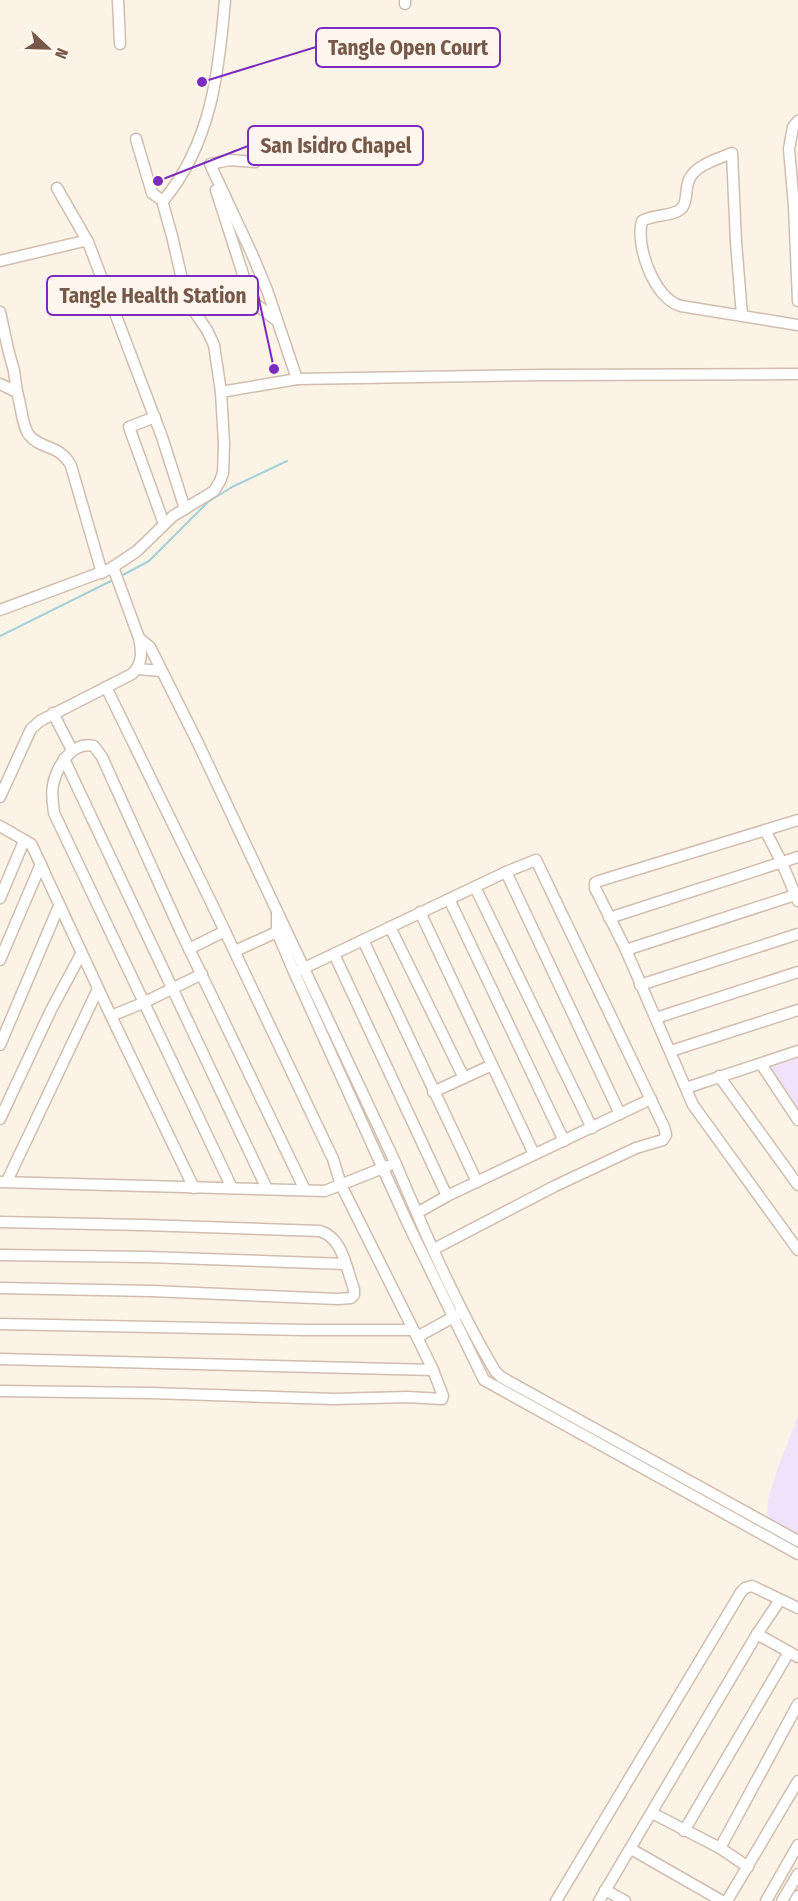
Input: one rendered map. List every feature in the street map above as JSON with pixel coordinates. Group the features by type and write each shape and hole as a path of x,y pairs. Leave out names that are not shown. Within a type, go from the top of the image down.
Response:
{"street":[{"path":"118,0 120,44"},
{"path":"163,201 196,147 211,108 225,0"},
{"path":"798,121 793,127 789,149 798,301"},
{"path":"116,575 164,524 214,491 223,473 221,392 214,345 207,330 187,302 163,201 152,193 136,139"},
{"path":"196,147 210,164 252,254 297,379"},
{"path":"742,316 732,153 695,172 688,181 682,208 672,213 650,216 642,221 640,228 646,262 652,278 669,301 681,306 742,316 798,325"},
{"path":"210,164 230,160 255,162"},
{"path":"210,164 218,198 249,293 257,305 278,321"},
{"path":"57,188 88,242 154,417 185,509"},
{"path":"0,261 84,241 88,242"},
{"path":"0,312 26,431 31,437 67,457 102,573"},
{"path":"221,392 297,379 798,374"},
{"path":"0,384 17,392"},
{"path":"154,417 129,427 164,524"},
{"path":"0,610 102,573 116,575"},
{"path":"0,797 32,729 40,721 138,669 141,655 140,638 116,575"},
{"path":"140,638 150,647 277,909 299,970 382,1168 484,1380 592,1432 798,1541"},
{"path":"138,669 161,671"},
{"path":"0,1391 334,1399 407,1397 442,1399 442,1392 433,1370 340,1185 333,1159 235,951 106,687"},
{"path":"53,713 72,750"},
{"path":"232,1188 54,813 53,785 64,759 72,750 88,744 94,746 99,752 189,949 305,1190"},
{"path":"64,759 267,1189"},
{"path":"798,820 595,884 595,889 657,1018 693,1105 798,1250"},
{"path":"0,826 31,844 81,954 194,1188"},
{"path":"626,950 797,898 765,830"},
{"path":"0,898 24,841"},
{"path":"609,918 798,857"},
{"path":"299,970 536,860 651,1099 666,1135 663,1140 636,1148 555,1186 434,1249"},
{"path":"0,960 41,864"},
{"path":"506,872 620,1114"},
{"path":"475,887 592,1128"},
{"path":"449,900 564,1141"},
{"path":"0,1045 59,906"},
{"path":"277,909 277,932 299,970 395,1162 489,1362 501,1377 798,1554"},
{"path":"420,912 534,1155"},
{"path":"390,927 464,1078"},
{"path":"189,949 225,931"},
{"path":"235,951 277,932"},
{"path":"640,985 798,934"},
{"path":"363,940 477,1182"},
{"path":"0,1119 51,1010 81,954"},
{"path":"334,954 447,1196"},
{"path":"657,1018 798,972"},
{"path":"111,1016 202,974"},
{"path":"98,989 4,1182 325,1191 395,1162"},
{"path":"671,1051 798,1010"},
{"path":"686,1088 798,1050"},
{"path":"761,1064 798,1120"},
{"path":"433,1092 492,1065"},
{"path":"719,1076 798,1185"},
{"path":"417,1213 447,1196 651,1099"},
{"path":"0,1222 143,1224 320,1231 329,1234 340,1247 354,1295 351,1299 0,1288"},
{"path":"0,1255 147,1257 345,1264"},
{"path":"0,1324 415,1333 464,1312"},
{"path":"0,1359 433,1370"},
{"path":"556,1901 741,1592 752,1586 798,1608"},
{"path":"598,1901 757,1634 780,1600"},
{"path":"684,1831 793,1655 757,1634"},
{"path":"720,1848 798,1704"},
{"path":"631,1849 725,1901 748,1867 798,1781"},
{"path":"652,1813 720,1848 748,1867"},
{"path":"766,1901 798,1845"},
{"path":"782,1901 798,1874"},
{"path":"605,1890 625,1901"},
{"path":"795,1901 798,1896"}],"shaded area":[{"path":"798,1056 798,1115 767,1067"},
{"path":"798,1416 798,1535 767,1519 768,1499"}],"waterway":[{"path":"121,576 149,561 208,502 232,487 287,461"},
{"path":"0,636 113,580"}],"place":[{"name":"Tangle Open Court","path":"202,82"},
{"name":"San Isidro Chapel","path":"158,181"},
{"name":"Tangle Health Station","path":"274,369"}]}
